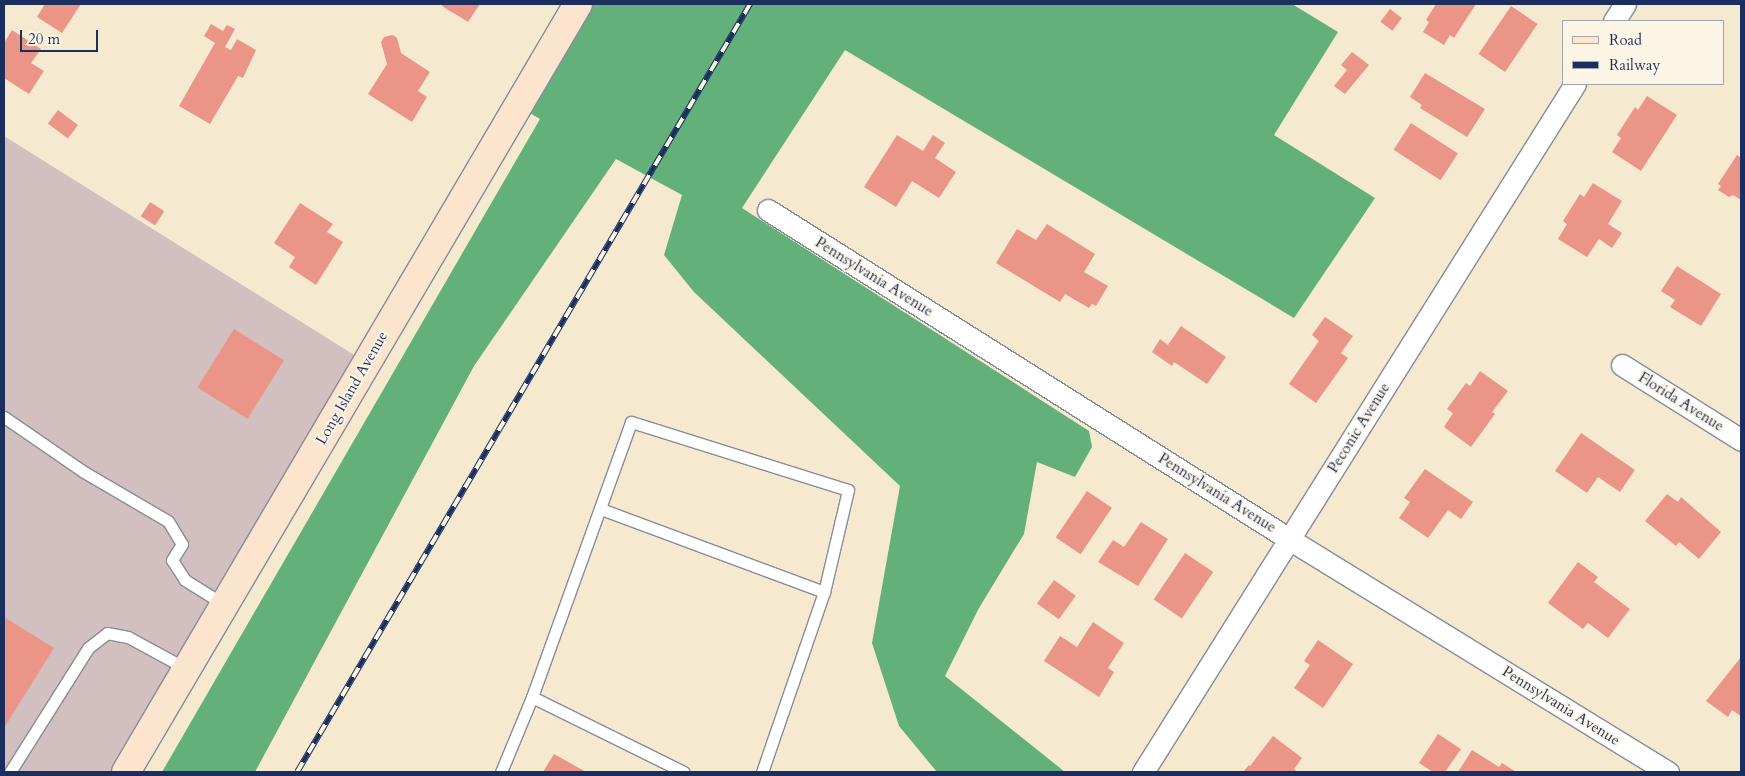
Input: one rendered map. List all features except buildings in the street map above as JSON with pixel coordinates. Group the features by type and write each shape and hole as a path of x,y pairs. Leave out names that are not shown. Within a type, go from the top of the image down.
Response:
{"street":[{"name":"Long Island Avenue","path":"126,772 578,4"},
{"path":"1615,20 1625,4"},
{"name":"Peconic Avenue","path":"1143,772 1574,85"},
{"name":"Pennsylvania Avenue","path":"768,210 1289,539 1668,772"},
{"name":"Florida Avenue","path":"1622,365 1741,440"}],"lane":[{"path":"4,417 84,472 168,521 182,544 172,560 185,580 225,605"},
{"path":"501,772 532,697 631,422 848,490 824,592 762,772"},
{"path":"601,509 824,592"},
{"path":"10,772 88,648 107,633 128,637 188,668"},
{"path":"532,697 684,772"}],"shaded area":[{"path":"4,136 367,363 126,772 4,772"}],"green space":[{"path":"578,4 1292,4 1338,32 1274,135 1375,198 1294,318 845,50 742,208 1089,431 1092,447 1075,477 1037,462 1024,534 979,608 945,676 1065,772 937,772 899,726 872,643 900,486 694,292 664,255 682,195 616,159 474,366 255,772 162,772 540,119 518,106"}],"railway":[{"path":"297,772 750,4"}]}
